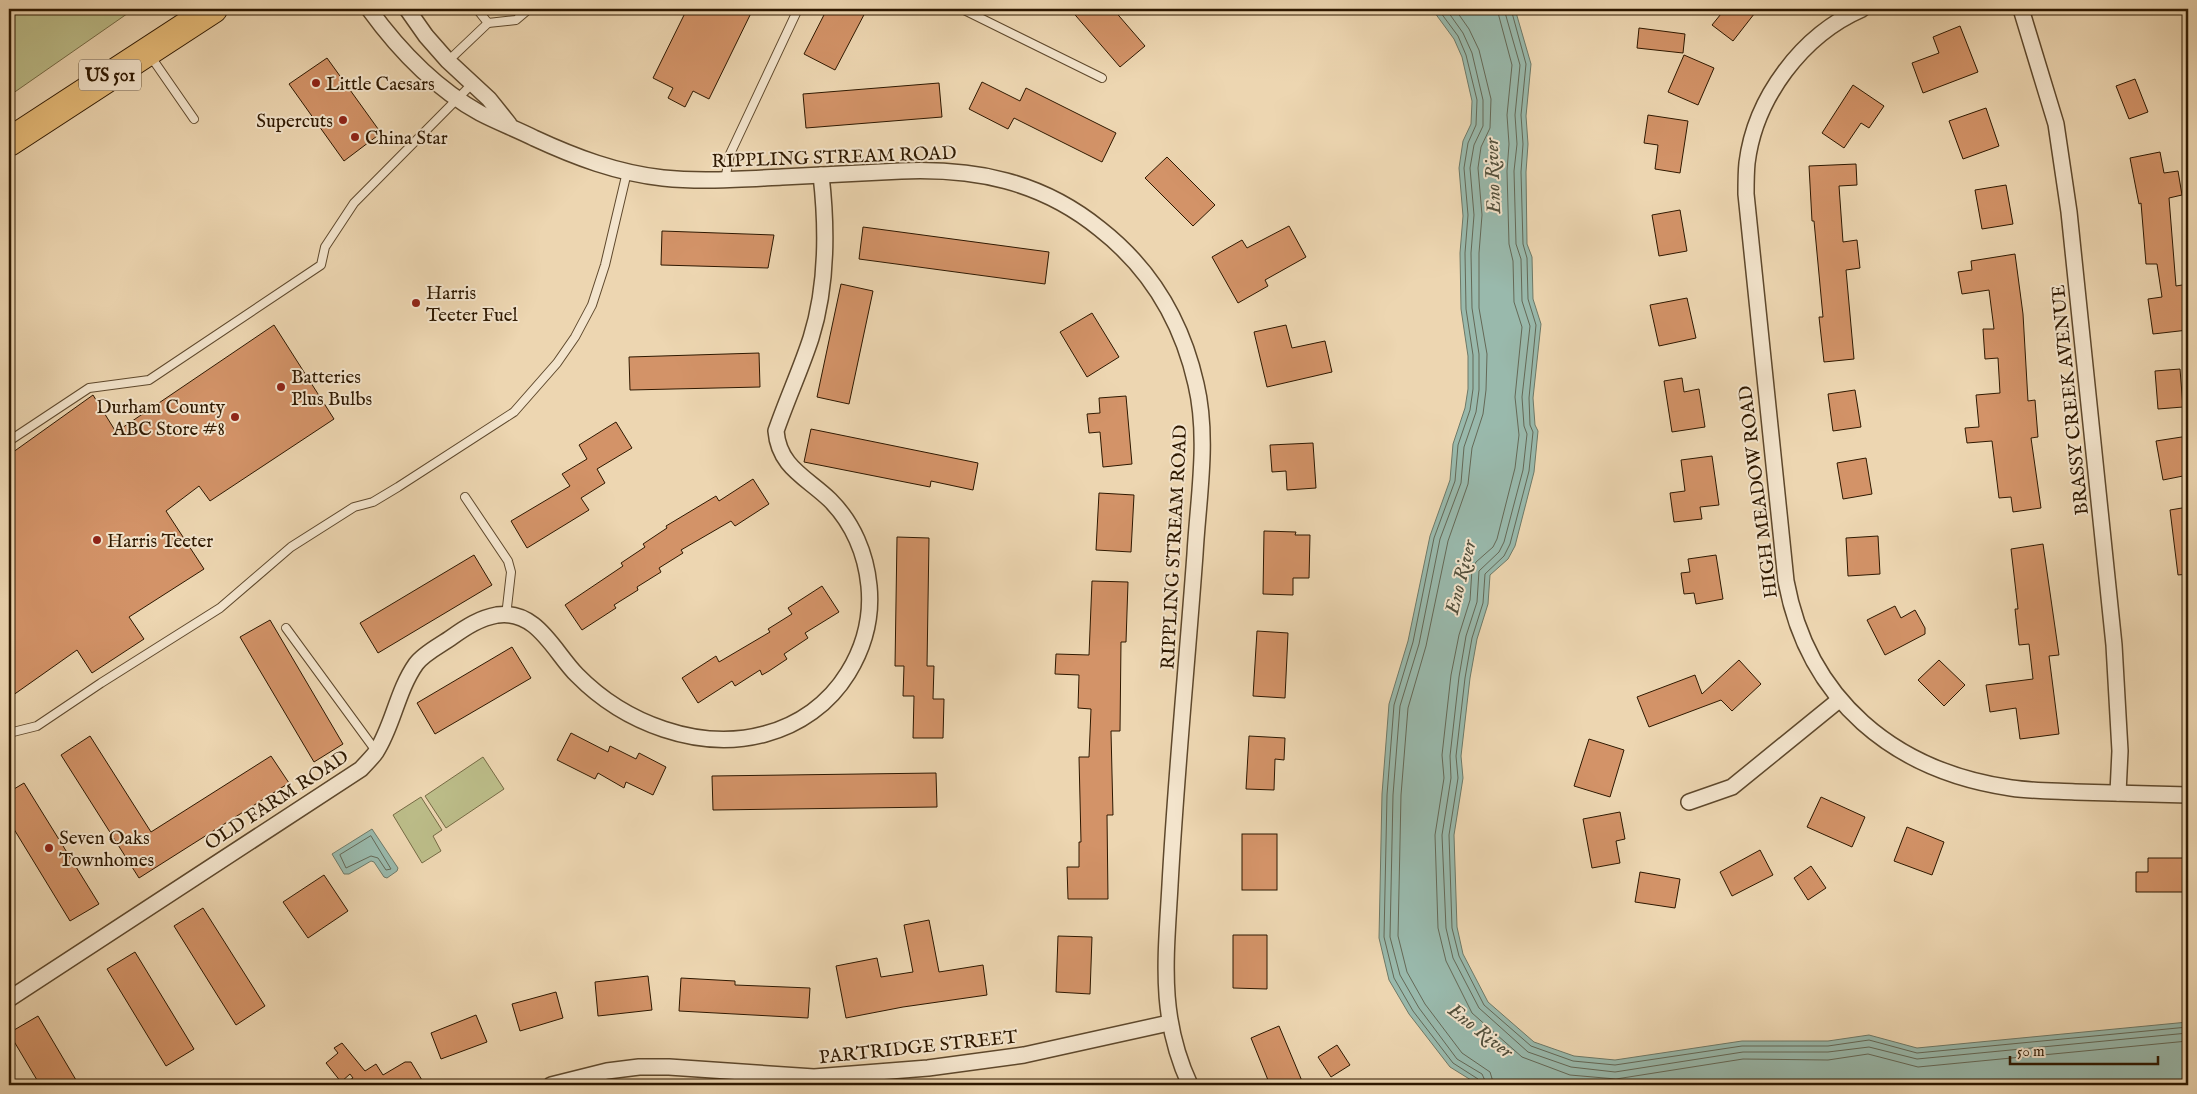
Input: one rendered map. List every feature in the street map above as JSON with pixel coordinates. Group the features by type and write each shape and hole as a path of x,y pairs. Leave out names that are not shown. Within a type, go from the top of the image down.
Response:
{"highway":[{"name":"US 501","path":"9,142 213,9"}],"street":[{"name":"RIPPLING STREAM ROAD","path":"369,9 406,55 458,98 481,113 572,155 627,172 663,178 725,180 917,171 964,172 1014,182 1036,191 1086,218 1128,253 1158,290 1172,313 1181,336 1197,389 1201,420 1201,456 1172,852 1166,980 1169,1023 1176,1051 1190,1085"},
{"name":"RIPPLING STREAM ROAD","path":"407,9 426,36 448,61 489,98 512,127"},
{"name":"HIGH MEADOW ROAD","path":"1862,9 1830,26 1796,56 1782,76 1760,117 1747,162 1746,186 1763,364 1788,591 1798,627 1810,655 1839,700 1878,736 1932,766 1964,779 2026,790 2188,795"},
{"name":"BRASSY CREEK AVENUE","path":"2020,9 2056,124 2070,212 2114,644 2120,751 2118,793"},
{"name":"OLD FARM ROAD","path":"9,999 361,769 376,752 402,687 417,662 472,623 499,615 526,619 541,631 578,675 615,705 634,717 662,728 705,740 727,741 751,738 783,728 816,710 846,676 858,655 864,639 869,613 869,588 865,560 849,523 837,509 785,460 778,445 776,431 812,336 816,315 824,268 825,218 820,175"},
{"path":"1689,802 1732,787 1839,700"},
{"name":"PARTRIDGE STREET","path":"551,1085 607,1071 638,1067 669,1067 814,1077 928,1068 1024,1055 1169,1023"}],"lane":[{"path":"477,9 488,23"},
{"path":"448,61 488,23 516,20 529,9"},
{"path":"725,180 730,154 798,9"},
{"path":"962,9 1102,78"},
{"path":"147,51 194,119"},
{"path":"9,441 89,388 149,380 321,265 325,247 354,203 473,83"},
{"path":"9,733 37,726 220,608 292,546 354,507 373,502 398,487 514,412 557,363 575,337 592,305 605,265 627,172"},
{"path":"465,497 508,561 511,572 506,616"},
{"path":"286,628 376,752"}],"green space":[{"path":"9,9 134,9 9,96"},
{"path":"483,757 504,789 446,828 425,796"},
{"path":"421,797 442,830 433,836 441,851 422,863 393,815"}],"water":[{"name":"Eno River","path":"1432,9 1515,9 1531,64 1526,116 1528,144 1526,172 1527,244 1532,257 1533,299 1541,324 1533,398 1535,425 1538,431 1534,472 1515,546 1508,559 1490,575 1488,604 1477,639 1470,678 1461,756 1463,778 1454,835 1457,927 1463,954 1488,1002 1534,1042 1574,1056 1615,1060 1742,1041 1828,1041 1869,1035 1917,1048 2188,1022 2188,1084 1479,1085 1450,1067 1409,1014 1389,980 1379,938 1382,794 1389,704 1408,641 1430,536 1450,480 1453,444 1465,408 1468,389 1468,356 1461,309 1460,253 1463,216 1459,168 1463,141 1471,124 1472,101 1462,57 1454,39"},
{"path":"372,829 398,868 397,871 387,878 384,877 374,862 371,861 349,874 344,874 332,854"}],"building":[{"path":"687,9 753,9 709,99 693,91 685,107 668,98 673,88 653,78"},
{"path":"827,9 867,9 835,70 804,54"},
{"path":"1070,9 1113,9 1145,46 1120,67"},
{"path":"1725,9 1758,9 1733,41 1712,25"},
{"path":"1960,26 1978,72 1923,93 1912,63 1939,53 1933,37"},
{"path":"1639,28 1685,34 1683,53 1637,48"},
{"path":"1684,55 1714,68 1698,105 1668,92"},
{"path":"327,58 381,133 344,161 289,84"},
{"path":"2135,79 2148,112 2129,119 2116,86"},
{"path":"982,82 1020,101 1026,88 1116,133 1102,162 1014,118 1008,129 969,109"},
{"path":"939,83 942,117 806,128 803,94"},
{"path":"1853,85 1884,106 1869,128 1861,123 1844,148 1822,133"},
{"path":"1986,108 1999,146 1963,159 1949,121"},
{"path":"1648,115 1688,121 1680,173 1655,169 1658,145 1644,143"},
{"path":"2160,152 2164,173 2178,171 2182,195 2169,198 2176,286 2188,284 2188,330 2153,334 2148,299 2162,297 2157,264 2146,264 2141,203 2139,204 2130,158"},
{"path":"1167,157 1215,205 1193,226 1145,178"},
{"path":"1856,164 1857,185 1839,186 1843,242 1857,240 1860,268 1846,270 1854,359 1824,362 1819,317 1823,317 1814,221 1812,221 1809,166"},
{"path":"2006,185 2013,224 1982,229 1975,190"},
{"path":"1680,210 1687,251 1659,256 1652,215"},
{"path":"1289,226 1306,257 1265,280 1268,286 1238,303 1212,257 1242,240 1247,248"},
{"path":"863,227 1049,252 1045,284 859,259"},
{"path":"662,231 774,235 768,268 661,265"},
{"path":"2015,254 2023,314 2028,401 2035,400 2038,437 2031,438 2041,508 2013,512 2011,497 1999,498 1992,441 1967,443 1965,428 1979,427 1976,395 2000,393 1998,358 1985,359 1983,329 1994,329 1989,290 1962,294 1958,272 1972,270 1971,261"},
{"path":"841,284 873,291 849,404 817,397"},
{"path":"1687,298 1696,338 1659,346 1650,305"},
{"path":"1092,313 1119,357 1087,377 1060,332"},
{"name":"Harris Teeter","path":"274,325 334,419 210,501 199,486 166,511 204,569 129,617 144,639 92,673 77,650 9,698 9,455 93,395 116,432"},
{"path":"1286,325 1292,348 1325,341 1332,372 1267,387 1254,332"},
{"path":"759,353 760,387 630,390 629,357"},
{"path":"2180,369 2183,407 2158,409 2155,371"},
{"path":"1682,378 1684,392 1699,389 1705,427 1672,432 1664,381"},
{"path":"1855,390 1861,427 1833,431 1828,394"},
{"path":"1126,396 1132,464 1103,467 1100,432 1089,433 1087,414 1100,413 1099,398"},
{"path":"616,422 632,448 597,469 605,483 581,498 589,510 527,548 511,521 570,486 562,474 587,459 579,445"},
{"path":"811,429 978,463 973,490 931,481 930,487 804,462"},
{"path":"2188,436 2188,475 2163,480 2156,441"},
{"path":"1313,443 1316,488 1287,490 1286,471 1272,472 1270,445"},
{"path":"1712,456 1719,505 1700,507 1702,519 1674,522 1670,493 1685,491 1681,460"},
{"path":"1866,458 1872,494 1843,499 1837,463"},
{"path":"753,479 769,504 735,526 731,521 681,550 683,553 659,568 661,572 637,587 638,590 614,605 616,608 582,630 565,605 623,566 621,563 645,547 643,544 667,528 666,526 716,496 719,501"},
{"path":"1099,493 1134,495 1131,552 1096,550"},
{"path":"2188,507 2188,574 2178,575 2170,510"},
{"path":"1264,531 1296,532 1295,535 1310,535 1309,578 1293,578 1293,595 1263,594"},
{"path":"1878,536 1880,574 1848,576 1846,538"},
{"path":"897,537 929,538 927,666 934,666 933,699 944,699 943,738 913,738 914,696 903,696 904,666 895,666"},
{"path":"2043,544 2059,655 2049,656 2059,734 2020,739 2016,708 1990,712 1986,685 2033,679 2029,644 2019,645 2015,609 2018,609 2011,549"},
{"path":"474,555 492,585 378,653 360,623"},
{"path":"1716,555 1723,599 1696,604 1694,593 1684,594 1681,573 1690,572 1688,559"},
{"path":"1092,581 1128,582 1126,642 1121,642 1120,731 1111,731 1113,815 1107,815 1108,899 1068,899 1067,867 1079,867 1079,842 1081,842 1079,757 1089,757 1091,709 1078,708 1079,675 1055,674 1056,654 1089,655"},
{"path":"822,586 839,612 805,633 808,638 784,654 787,659 769,671 762,675 760,670 735,686 732,681 698,703 682,678 716,656 719,662 770,632 768,629 792,614 788,608"},
{"path":"1895,606 1901,618 1915,610 1925,628 1925,634 1885,655 1867,620"},
{"path":"270,620 343,744 314,762 240,637"},
{"path":"1257,631 1288,633 1285,698 1253,696"},
{"path":"512,647 531,678 435,734 417,703"},
{"path":"1739,660 1761,684 1732,711 1721,700 1649,727 1637,697 1695,675 1702,694"},
{"path":"1939,660 1965,685 1944,706 1918,680"},
{"path":"571,733 608,752 610,746 636,759 639,753 666,767 653,795 626,782 624,788 598,773 595,779 557,760"},
{"path":"90,736 151,832 271,756 289,783 139,878 61,755"},
{"path":"1249,736 1285,738 1284,760 1275,759 1274,790 1246,789"},
{"path":"1589,739 1624,750 1610,797 1574,786"},
{"path":"936,773 937,807 713,810 712,776"},
{"path":"24,783 99,904 70,921 9,821 9,792"},
{"path":"1821,797 1865,817 1852,847 1807,827"},
{"path":"1620,812 1625,839 1616,841 1620,863 1592,868 1583,819"},
{"path":"1907,827 1944,842 1932,875 1894,861"},
{"path":"1242,834 1277,834 1277,890 1242,890"},
{"path":"1760,850 1773,875 1732,896 1720,872"},
{"path":"2148,858 2188,858 2188,892 2136,892 2136,872 2148,872"},
{"path":"1811,866 1826,888 1808,900 1794,878"},
{"path":"1640,872 1680,879 1675,908 1635,902"},
{"path":"324,875 348,911 308,938 283,902"},
{"path":"203,908 265,1006 236,1025 174,926"},
{"path":"929,920 939,972 983,965 987,995 903,1007 846,1018 836,966 877,958 881,977 913,972 904,925"},
{"path":"1233,935 1267,935 1267,989 1233,988"},
{"path":"1058,936 1092,937 1090,994 1056,992"},
{"path":"135,952 194,1049 166,1066 107,969"},
{"path":"648,976 652,1010 598,1016 595,982"},
{"path":"681,978 735,981 735,985 810,988 808,1018 679,1011"},
{"path":"556,992 563,1018 520,1031 512,1004"},
{"path":"476,1015 487,1042 441,1059 431,1033"},
{"path":"38,1016 79,1085 40,1085 9,1033"},
{"path":"1279,1026 1302,1081 1292,1085 1270,1085 1251,1038"},
{"path":"342,1043 365,1071 376,1064 383,1075 405,1062 411,1062 425,1085 341,1085 353,1078 350,1074 341,1082 326,1063 338,1053 334,1048"},
{"path":"1337,1045 1350,1065 1331,1077 1318,1057"}],"place":[{"name":"Little Caesars","path":"316,83"},
{"name":"Supercuts","path":"343,120"},
{"name":"China Star","path":"355,137"},
{"name":"Harris Teeter Fuel","path":"416,303"},
{"name":"Batteries Plus Bulbs","path":"281,387"},
{"name":"Durham County ABC Store #8","path":"235,417"},
{"name":"Harris Teeter","path":"97,540"},
{"name":"Seven Oaks Townhomes","path":"49,848"}]}
